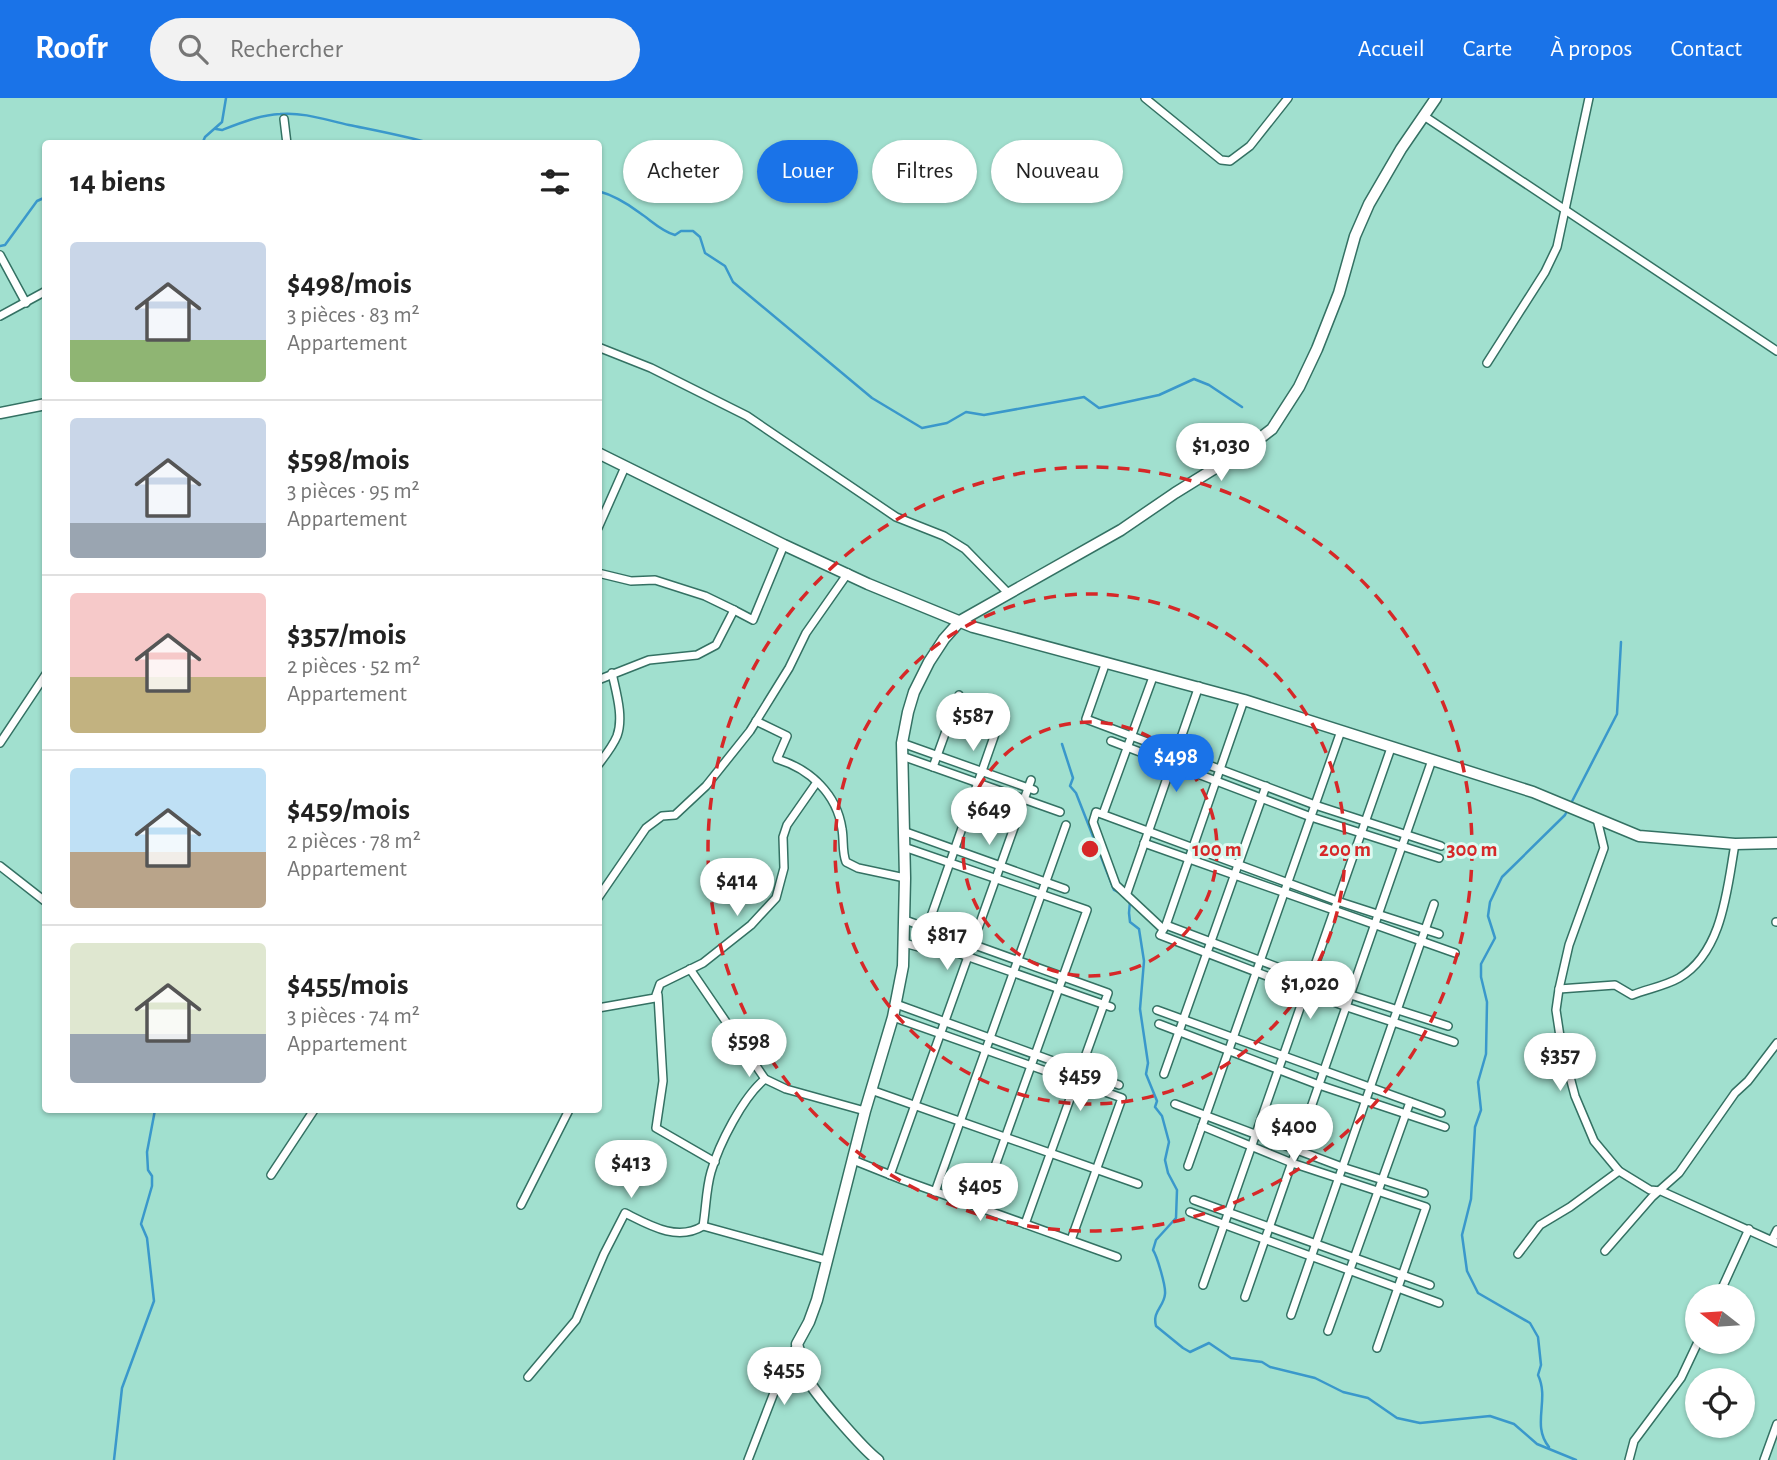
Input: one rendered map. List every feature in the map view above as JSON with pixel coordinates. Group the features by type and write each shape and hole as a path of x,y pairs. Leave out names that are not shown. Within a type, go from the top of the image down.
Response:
{"street":[{"path":"1145,98 1221,160 1230,161 1250,146 1288,98"},
{"path":"748,1460 782,1372 809,1322 817,1300 865,1111 893,1017 903,966 905,920 902,743 914,692 929,662 960,621 1121,530 1246,449 1272,429 1300,387 1317,349 1339,293 1354,236 1368,204 1436,98"},
{"path":"1487,363 1545,272 1557,247 1588,98"},
{"path":"1424,116 1777,351"},
{"path":"284,119 287,140"},
{"path":"0,255 26,303"},
{"path":"0,316 42,293"},
{"path":"602,349 650,368 747,415 896,517 944,536 965,549 1008,593"},
{"path":"0,413 42,405"},
{"path":"602,455 784,545 973,627 1244,700 1534,792 1639,836 1735,844 1777,843"},
{"path":"602,519 625,467"},
{"path":"602,574 631,581 655,580 705,596 753,620 784,545"},
{"path":"602,892 646,828 662,816 675,815 706,786 757,721 789,668 806,633 848,573"},
{"path":"602,678 649,660 697,655 716,645 734,610"},
{"path":"1106,662 1086,719 1315,804 1441,846"},
{"path":"602,759 616,739 619,729 618,697 612,673"},
{"path":"1103,814 1153,677"},
{"path":"0,743 42,680"},
{"path":"1127,893 1199,686"},
{"path":"933,767 959,695"},
{"path":"1244,700 1160,935 1346,1006 1454,1042"},
{"path":"757,721 787,736 777,759 789,763 817,782 832,797 840,814 846,862 858,868 905,878"},
{"path":"926,928 996,731"},
{"path":"1188,1166 1341,732"},
{"path":"1111,741 1311,817 1439,858"},
{"path":"890,1175 1024,799 1031,786 902,743"},
{"path":"1203,1285 1391,748"},
{"path":"902,756 1060,812"},
{"path":"1245,1297 1432,760"},
{"path":"715,1162 656,1128 663,1081 658,995 660,984 703,964 751,925 776,898 784,868 783,837 787,825 817,782"},
{"path":"1164,1074 1266,786"},
{"path":"1439,934 1337,901 1096,812 1093,822 1116,885 1165,927 1350,995 1448,1026"},
{"path":"1597,819 1604,848 1569,945 1556,1010 1561,1043 1575,1097 1594,1141 1619,1171 1650,1190 1661,1191 1774,1242 1777,1230"},
{"path":"934,1192 1066,825"},
{"path":"903,831 1065,888"},
{"path":"1144,843 1374,927 1455,953"},
{"path":"1559,989 1615,985 1632,995 1679,978 1697,962 1713,937 1723,911 1735,844"},
{"path":"904,847 1087,910 980,1208"},
{"path":"0,866 42,899"},
{"path":"602,882 606,885"},
{"path":"1291,1315 1434,904"},
{"path":"905,920 1108,993 1107,1006 1080,1071 1025,1224"},
{"path":"904,943 926,949 929,943 1107,1006"},
{"path":"690,969 765,1079 786,1089 865,1111"},
{"path":"602,1007 655,998 658,995"},
{"path":"895,1004 1119,1085"},
{"path":"1157,1010 1441,1113"},
{"path":"893,1017 1122,1098 1070,1241"},
{"path":"1159,1024 1319,1085 1445,1127"},
{"path":"1605,1251 1652,1197 1679,1173 1735,1093 1777,1044"},
{"path":"528,1377 576,1320 625,1213 658,1229 677,1233 695,1232 703,1226 710,1173 727,1134 756,1086 765,1079"},
{"path":"872,1090 1138,1184"},
{"path":"1328,1331 1410,1102"},
{"path":"1175,1104 1342,1167 1424,1193"},
{"path":"271,1175 312,1113"},
{"path":"521,1205 567,1113"},
{"path":"1202,1126 1292,1163 1426,1207 1377,1348"},
{"path":"853,1160 934,1192 1117,1257"},
{"path":"1518,1254 1540,1224 1570,1207 1619,1171"},
{"path":"1194,1200 1430,1285"},
{"path":"1190,1212 1439,1303"},
{"path":"703,1226 826,1260"},
{"path":"1724,1284 1749,1229"},
{"path":"797,1344 807,1379 847,1429 878,1460"},
{"path":"1629,1460 1634,1441 1681,1378 1692,1354"},
{"path":"1764,1460 1777,1423"}],"waterway":[{"path":"204,140 222,122 226,98"},
{"path":"216,129 222,130 265,116 298,114 418,140"},
{"path":"602,192 625,203 670,233 675,235 681,231 693,231 700,237 705,253 725,266 733,282 872,398 922,428 947,423 966,412 984,415 1084,397 1099,408 1159,395 1194,379 1209,385 1242,407"},
{"path":"0,246 5,245 37,201 42,199"},
{"path":"1549,1447 1541,1430 1542,1394 1538,1375 1541,1365 1538,1337 1530,1323 1478,1293 1467,1271 1462,1235 1471,1199 1475,1127 1481,1110 1478,1082 1486,1054 1487,1002 1481,964 1495,938 1488,916 1490,902 1502,877 1565,815 1617,714 1621,642"},
{"path":"1062,744 1073,778 1070,786 1076,793 1114,890 1120,893"},
{"path":"1130,901 1130,922 1139,929 1144,961 1140,1009 1148,1063 1146,1074 1169,1142 1165,1160 1177,1190 1176,1218 1156,1240 1153,1250 1165,1290 1156,1316 1156,1326 1190,1352 1209,1343 1231,1358 1262,1362 1270,1367 1315,1378 1343,1392 1368,1398 1397,1418 1420,1423 1490,1416 1514,1424 1537,1444 1576,1460"},
{"path":"114,1460 122,1388 154,1301 147,1238 141,1224 152,1186 147,1152 154,1113"}]}
